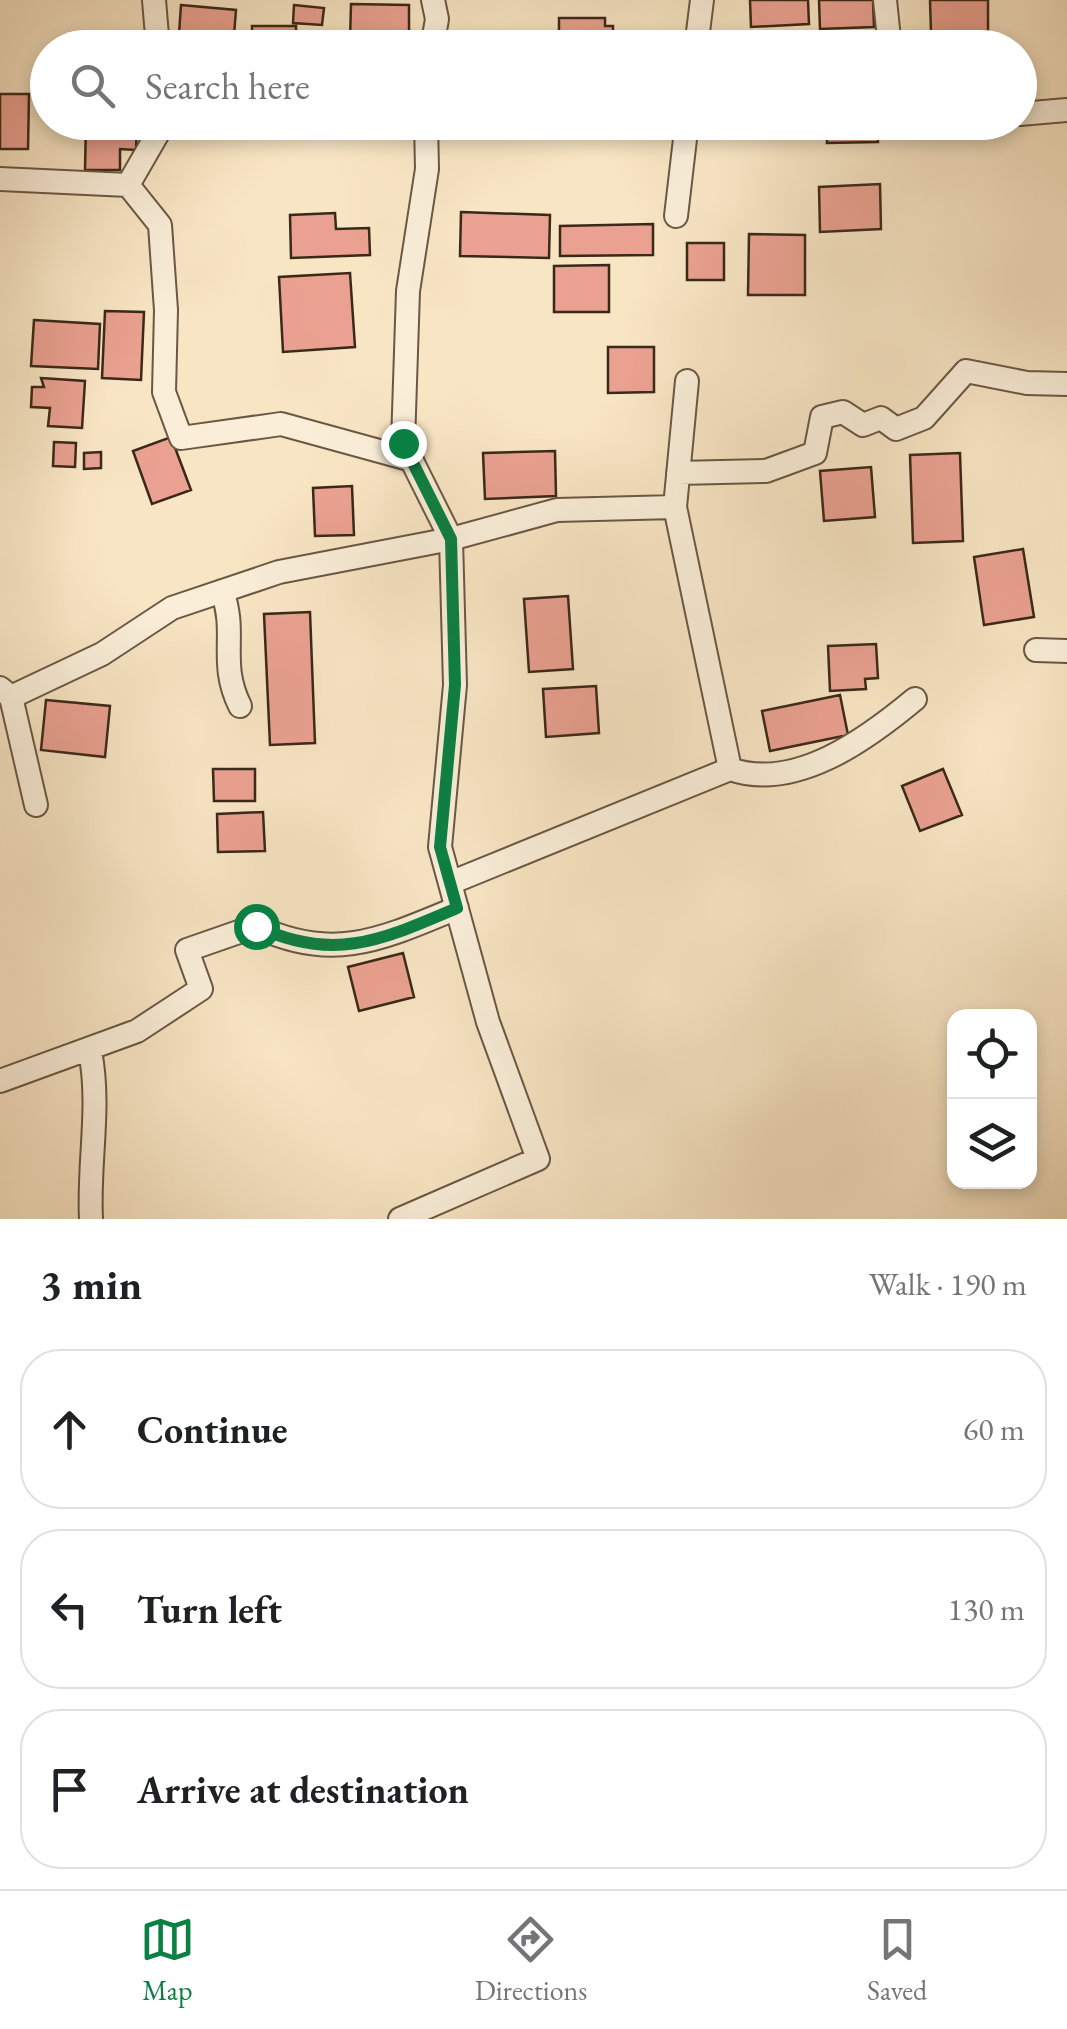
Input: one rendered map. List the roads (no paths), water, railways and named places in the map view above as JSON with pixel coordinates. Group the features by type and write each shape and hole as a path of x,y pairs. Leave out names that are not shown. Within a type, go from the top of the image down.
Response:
{"street":[{"path":"154,0 156,30"},
{"path":"433,0 435,30"},
{"path":"698,30 702,0"},
{"path":"885,0 888,30"},
{"path":"1037,113 1067,110"},
{"path":"128,185 154,140"},
{"path":"400,1219 538,1159 488,1022 440,847 455,685 451,539 403,443 408,291 427,169 426,140"},
{"path":"676,216 686,140"},
{"path":"0,179 128,185 160,224 166,310 164,392 182,438 281,424 412,460"},
{"path":"678,473 766,471 815,454 822,417 843,412 864,425 881,418 896,429 924,418 966,370 1027,383 1067,384"},
{"path":"687,381 675,507 730,769"},
{"path":"36,805 6,693 102,654 172,608 280,572 451,539 557,510 675,507"},
{"path":"222,591 230,612 226,679 240,706"},
{"path":"1036,650 1067,651"},
{"path":"450,883 730,769 756,778 796,768 863,742 916,699"},
{"path":"0,1081 137,1031 201,989 187,950 256,926 292,943 321,948 350,944 409,928 457,908"},
{"path":"90,1051 98,1093 88,1169 91,1219"}]}
